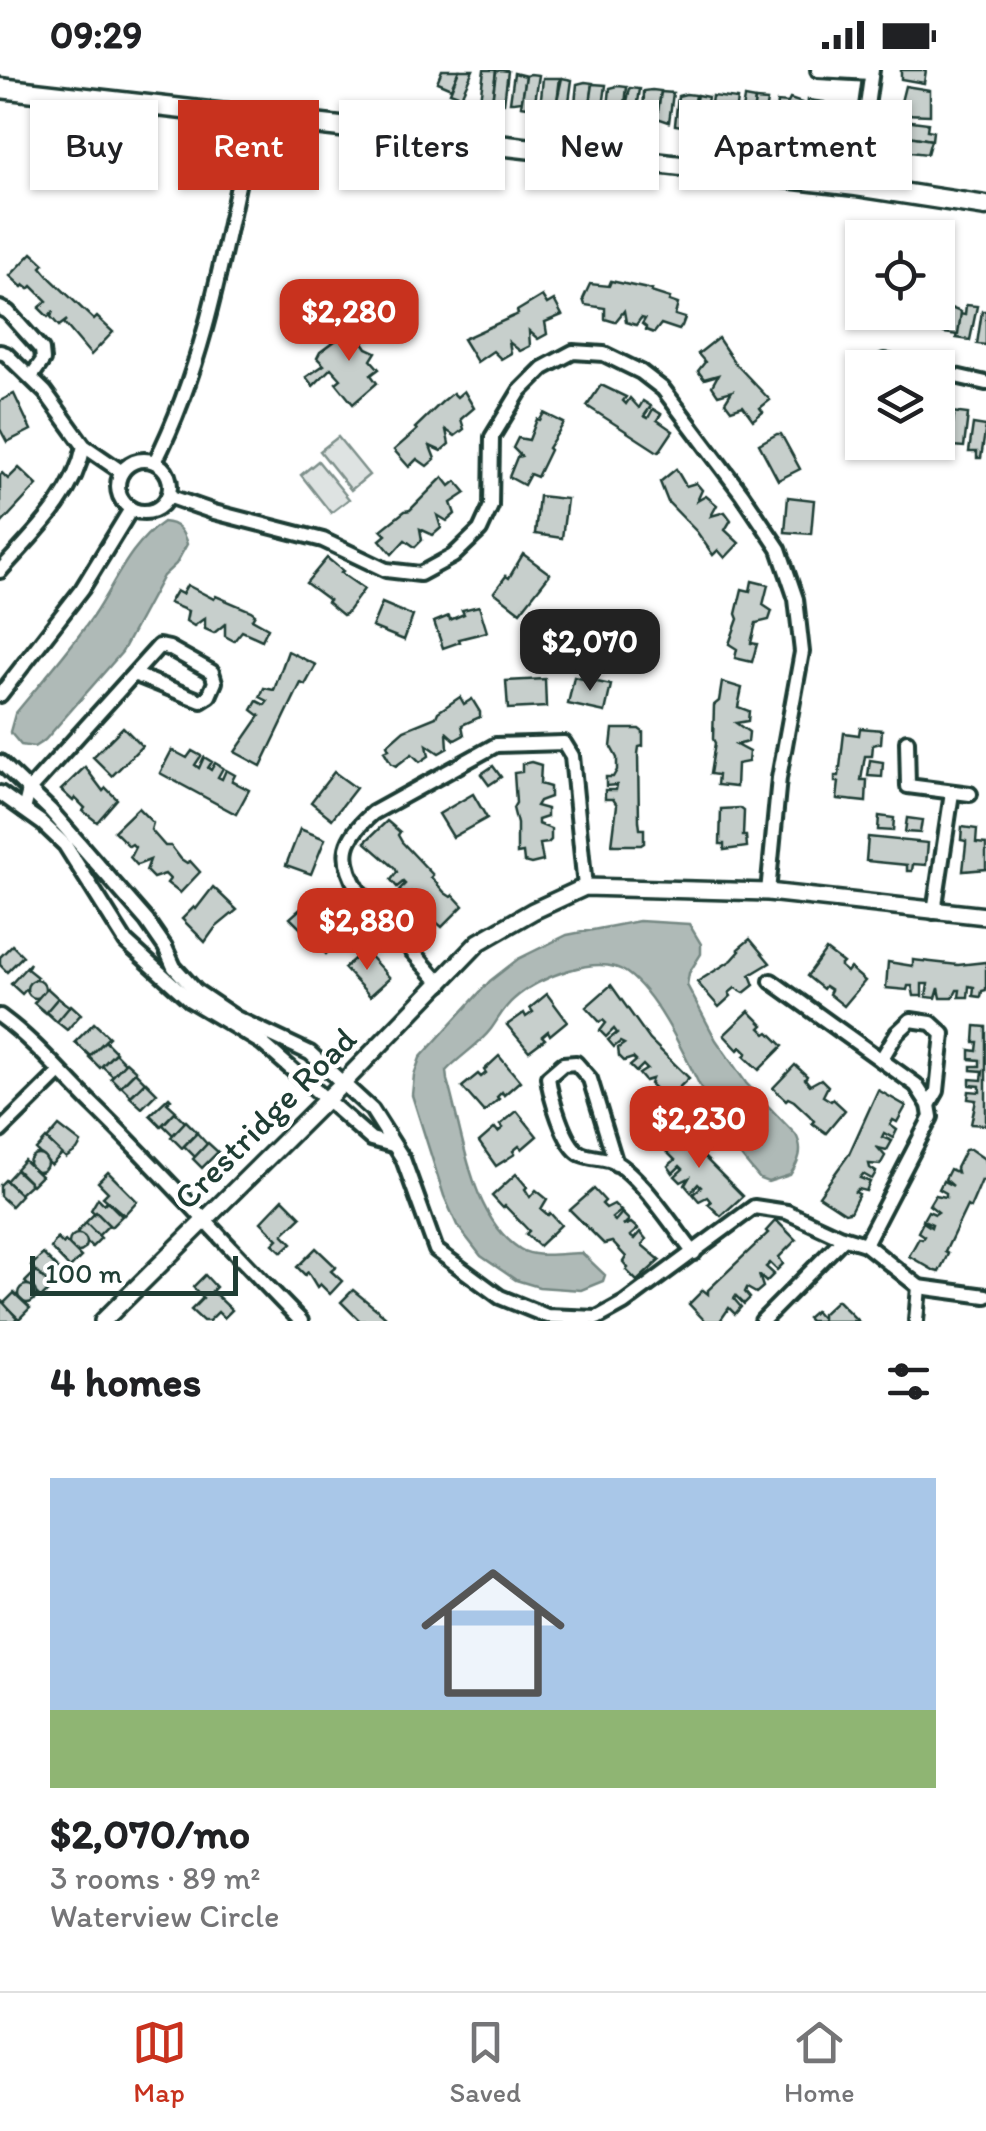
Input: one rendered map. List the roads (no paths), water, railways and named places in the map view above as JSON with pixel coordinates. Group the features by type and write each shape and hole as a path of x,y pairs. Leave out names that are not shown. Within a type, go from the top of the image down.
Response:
{"main road":[{"path":"0,88 178,107"},
{"path":"319,123 679,165"},
{"path":"882,190 986,206"}],"street":[{"path":"818,70 872,71 868,100"},
{"path":"155,462 179,416 236,190"},
{"path":"0,308 42,350 43,360 31,377"},
{"path":"0,352 31,377 84,446 122,472"},
{"path":"168,496 323,540 386,570 420,574 453,556 480,530 491,506 492,437 520,392 543,368 573,352 604,354 641,372 663,388 681,411 779,549 796,599 802,652 779,778 768,892"},
{"path":"955,376 986,383"},
{"path":"0,571 50,515 79,473 84,446"},
{"path":"133,462 155,462 167,473 168,496 157,509 132,509 120,497 122,472 133,462"},
{"path":"0,695 82,588 132,509"},
{"path":"24,810 30,790 160,646 212,672 215,682 202,702 136,674"},
{"path":"907,741 908,786 970,794"},
{"path":"441,984 358,890 348,873 348,843 373,812 496,745 564,744 572,752 585,887"},
{"path":"0,762 30,790 147,921 174,967 196,990 236,1018 310,1052 372,1110 403,1159 424,1208 436,1250 500,1298 547,1316 597,1318 694,1254 754,1207 787,1212 865,1244 919,1287 986,1296"},
{"path":"0,793 65,845 126,942 190,1000 262,1043 371,1139 393,1145"},
{"path":"934,912 952,793"},
{"name":"Crestridge Road","path":"103,1321 441,984 478,942 585,887 768,892 986,916"},
{"path":"771,980 916,1085 929,1105 931,1117 865,1244"},
{"path":"0,1016 156,1167 301,1321"},
{"path":"882,1060 897,1033 911,1020 931,1023 944,1034 936,1091 929,1105"},
{"path":"616,1164 590,1079 576,1063 563,1064 548,1077 549,1088 572,1147 580,1154 616,1164 648,1195 694,1254"},
{"path":"0,1131 60,1072"},
{"path":"762,1321 844,1238"},
{"path":"916,1321 919,1287"}]}
